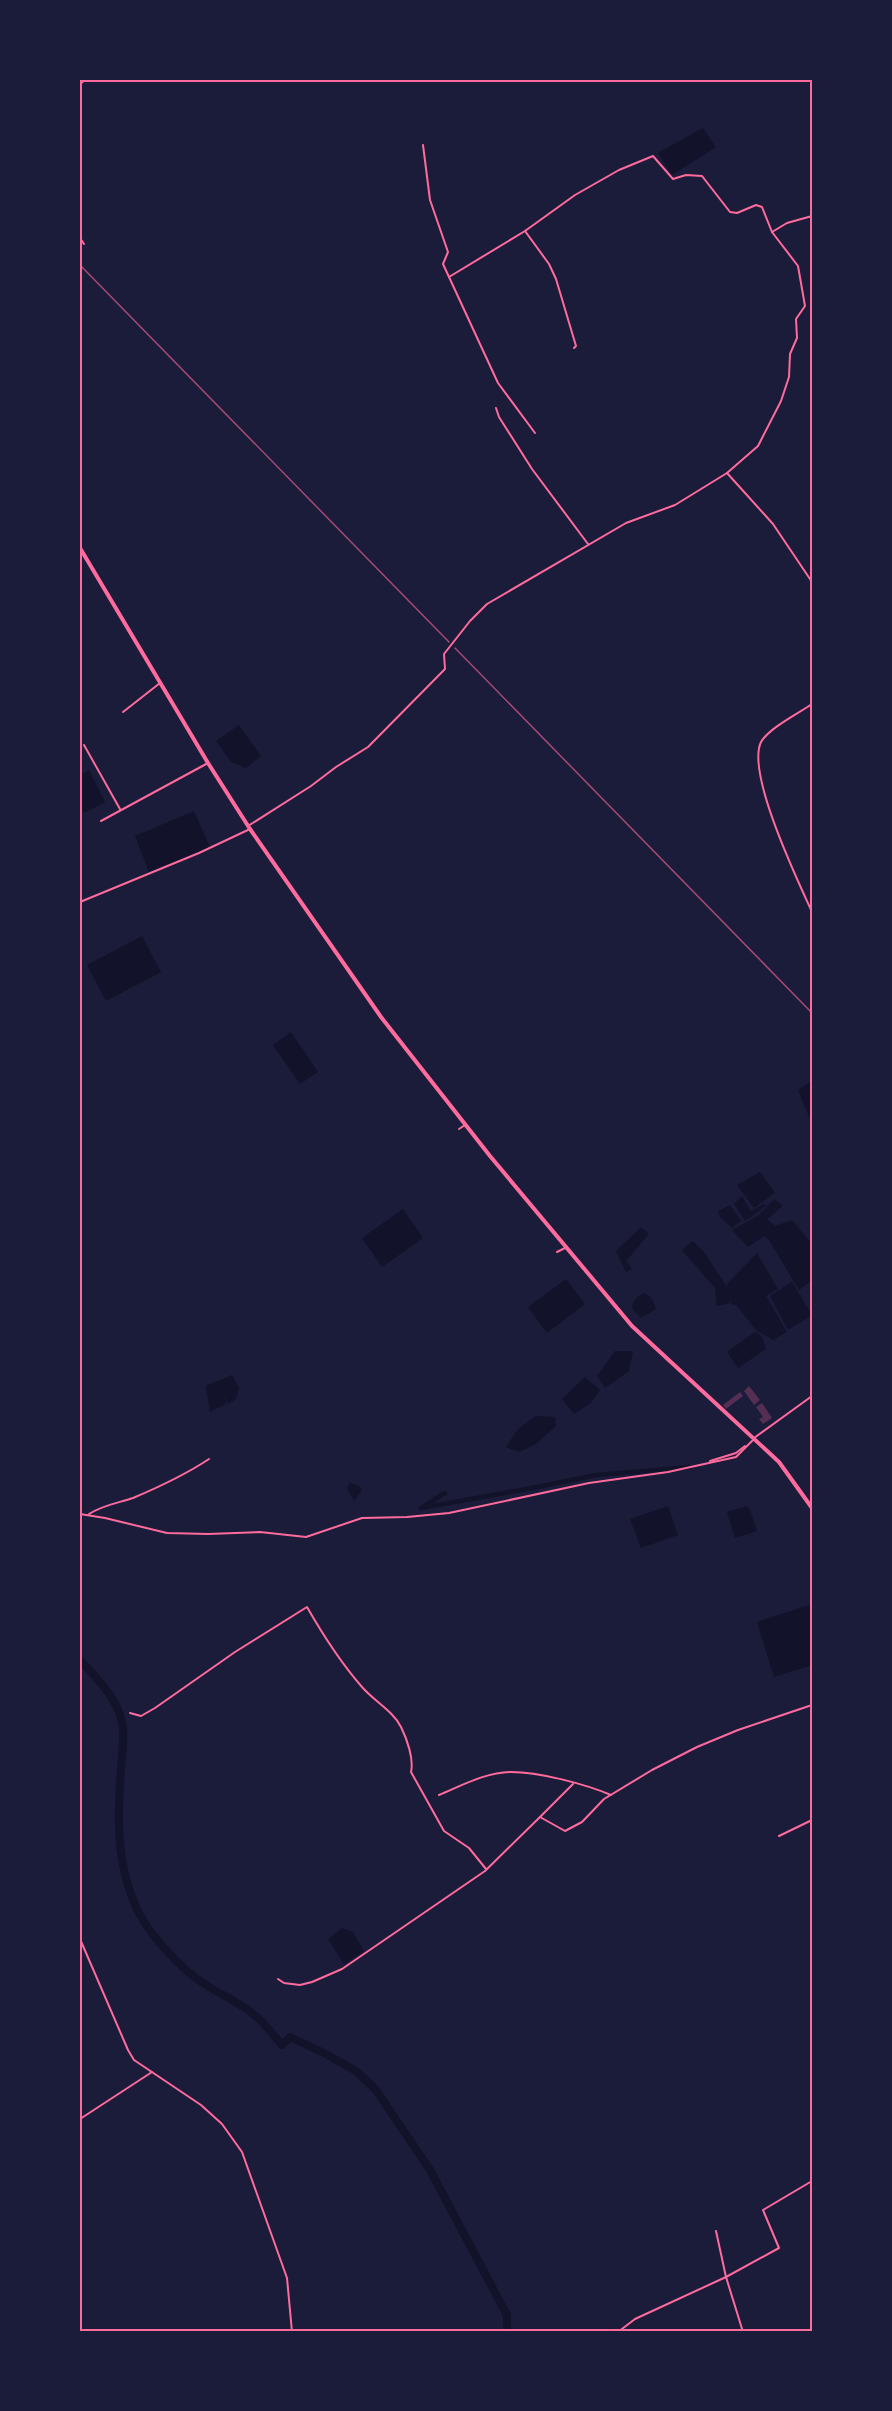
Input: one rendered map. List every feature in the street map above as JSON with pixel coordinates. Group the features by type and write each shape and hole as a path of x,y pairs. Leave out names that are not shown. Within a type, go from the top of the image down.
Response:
{"main road":[{"path":"80,548 208,763 249,827 381,1017 465,1125 632,1326 778,1462 813,1508"}],"street":[{"path":"80,84 85,80"},
{"path":"423,145 430,200 448,252 443,264 498,383 535,433"},
{"path":"80,902 199,853 249,827 368,747 445,669 444,654 470,621 488,604 626,523 675,505 727,473 758,446 782,401 789,377 790,354 796,338 796,319 805,306 798,266 772,232 762,207 756,204 737,213 730,213 702,176 686,175 673,179 653,156 619,170 575,195 525,231 449,277"},
{"path":"772,232 787,223 813,216"},
{"path":"525,231 549,264 556,279 576,346 574,348"},
{"path":"80,238 84,244"},
{"path":"496,408 499,417 532,469 588,545"},
{"path":"727,473 773,524 813,582"},
{"path":"123,712 160,683"},
{"path":"813,704 780,724 761,742 759,756 763,784 777,835 813,912"},
{"path":"84,745 120,809"},
{"path":"101,821 208,763"},
{"path":"459,1129 465,1125"},
{"path":"557,1252 565,1248"},
{"path":"694,1466 736,1453 813,1396"},
{"path":"80,1514 167,1533 260,1532 306,1537 362,1518 449,1513 589,1483 710,1463 736,1457 754,1439"},
{"path":"89,1515 97,1509 133,1498 209,1460"},
{"path":"130,1713 141,1716 307,1606 330,1645 361,1686 401,1727 413,1765 411,1772 444,1831 469,1848 486,1869"},
{"path":"540,1817 565,1831 582,1822 604,1799 652,1770 697,1747 757,1723 813,1705"},
{"path":"439,1795 477,1779 510,1772 568,1780 573,1784 586,1785 610,1796"},
{"path":"278,1978 284,1983 300,1985 342,1969 486,1869 573,1784"},
{"path":"779,1836 813,1820"},
{"path":"80,1939 134,2060 201,2105 222,2124 242,2152 287,2278 292,2331"},
{"path":"80,2119 152,2072"},
{"path":"618,2331 660,2306 726,2277 778,2248 763,2210 813,2181"},
{"path":"716,2231 726,2277 743,2331"}],"shaded area":[{"path":"703,128 716,147 672,175 658,153"},
{"path":"239,725 261,756 246,768 231,762 216,741"},
{"path":"89,770 105,802 84,813 80,805 80,775"},
{"path":"194,811 210,847 149,872 135,836"},
{"path":"142,936 161,972 106,1001 87,965"},
{"path":"291,1032 318,1072 300,1084 273,1045"},
{"path":"812,1081 812,1124 798,1090"},
{"path":"760,1172 775,1193 754,1208 737,1185"},
{"path":"742,1196 751,1211 764,1204 766,1206 745,1221 734,1204"},
{"path":"774,1199 783,1206 767,1219 775,1226 792,1220 812,1244 812,1280 799,1290 769,1240 764,1236 748,1247 732,1230 759,1215"},
{"path":"730,1205 741,1221 732,1228 720,1217 718,1211"},
{"path":"403,1209 423,1238 382,1267 362,1238"},
{"path":"641,1227 649,1234 626,1261 632,1269 626,1272 616,1251"},
{"path":"693,1241 704,1252 727,1287 727,1284 757,1253 778,1289 766,1296 787,1332 773,1340 756,1330 736,1305 731,1304 730,1297 730,1303 717,1306 715,1288 682,1250"},
{"path":"566,1279 585,1304 547,1333 528,1307"},
{"path":"792,1282 812,1315 788,1330 770,1296"},
{"path":"644,1293 651,1297 656,1309 641,1318 632,1308 636,1299"},
{"path":"755,1332 762,1337 766,1349 738,1368 727,1352"},
{"path":"615,1351 633,1351 629,1371 605,1388 597,1376"},
{"path":"232,1375 239,1388 236,1399 228,1404 224,1395 226,1404 210,1412 206,1386"},
{"path":"585,1377 600,1390 591,1403 574,1414 562,1399"},
{"path":"536,1416 555,1417 556,1426 536,1444 519,1452 506,1447 518,1429"},
{"path":"350,1483 358,1485 362,1490 354,1501 347,1488"},
{"path":"668,1506 678,1535 641,1548 630,1519"},
{"path":"746,1506 750,1510 757,1531 735,1538 727,1512"},
{"path":"812,1604 812,1665 774,1677 757,1622"},
{"path":"342,1928 353,1932 364,1951 344,1964 328,1939"}],"building":[{"path":"749,1386 760,1400 754,1405 744,1391"},
{"path":"740,1392 743,1396 726,1409 723,1405"},
{"path":"762,1403 772,1418 763,1424 759,1419 763,1417 756,1407"}],"waterway":[{"path":"542,1486 596,1475 690,1467"},
{"path":"445,1493 421,1508 543,1486"},
{"path":"80,1660 108,1692 122,1721 120,1842 131,1896 144,1922 176,1961 203,1983 251,2012 264,2023 282,2045 290,2037 326,2054 356,2071 376,2090 430,2170 507,2315 507,2332"}],"railway":[{"path":"80,265 449,642"},
{"path":"455,648 812,1013"}]}
